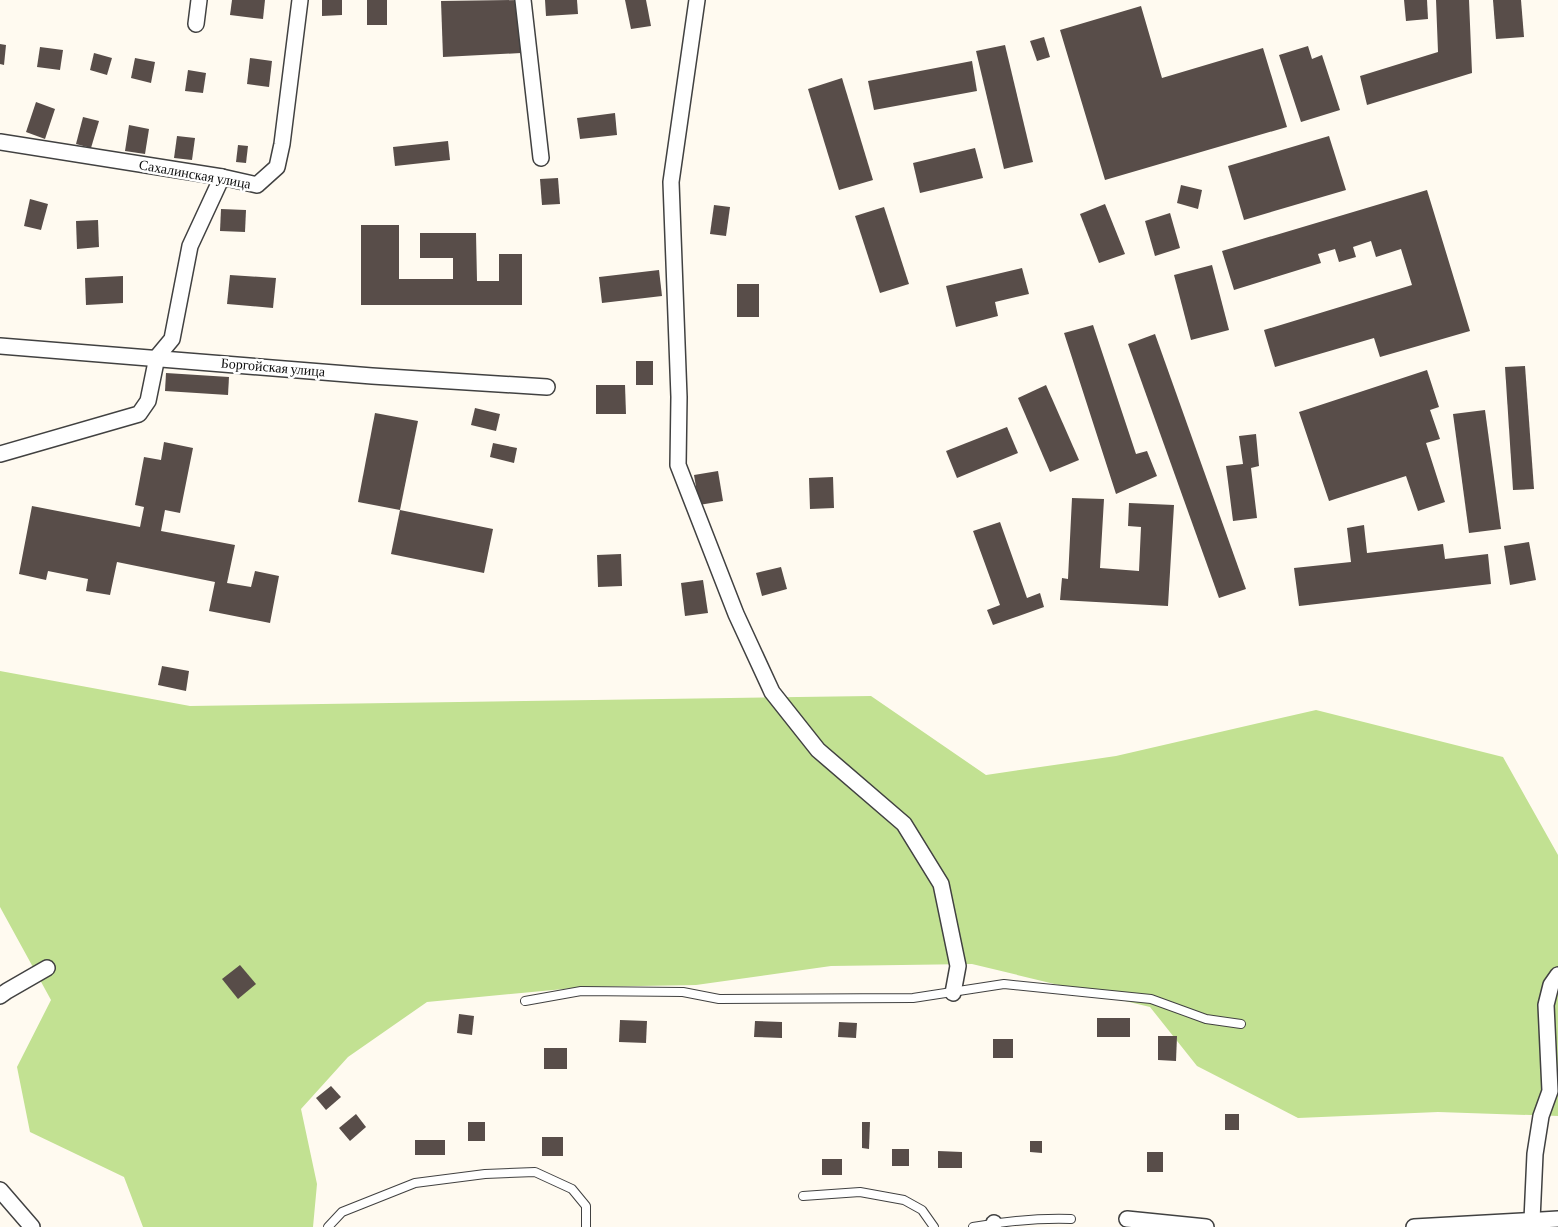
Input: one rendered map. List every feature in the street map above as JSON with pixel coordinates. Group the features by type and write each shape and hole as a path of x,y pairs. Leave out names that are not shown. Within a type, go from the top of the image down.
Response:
{"street":[{"path":"196,24 199,0"},
{"name":"Сахалинская улица","path":"0,142 222,177 257,185 277,167 282,144 300,0"},
{"path":"523,0 541,158"},
{"path":"697,0 671,182 679,387 678,465 736,614 772,692 818,750 904,824 941,884 958,966 953,993"},
{"path":"0,454 140,414 148,401 157,357 172,339 190,246 222,177"},
{"name":"Боргойская улица","path":"0,346 157,357 372,376 547,387"},
{"path":"0,996 47,968"},
{"path":"1532,1220 1535,1154 1541,1116 1550,1091 1546,1005 1551,985 1558,976"},
{"path":"0,1190 32,1227"},
{"path":"1128,1219 1206,1227"},
{"path":"1414,1227 1558,1219"}],"lane":[{"path":"525,1001 581,991 682,992 719,1000 913,998 1004,984 1151,999 1206,1018 1241,1024"},
{"path":"328,1227 342,1212 415,1183 485,1174 535,1172 572,1189 586,1206 586,1227"},
{"path":"803,1196 860,1192 904,1200 922,1210 934,1227"},
{"path":"974,1227 1042,1218 1071,1219"}],"green space":[{"path":"0,671 190,706 871,696 986,775 1116,756 1316,710 1503,757 1558,855 1558,1116 1438,1112 1298,1118 1197,1066 1150,1007 972,964 831,966 696,985 585,987 427,1002 348,1057 301,1109 317,1184 313,1227 143,1227 124,1177 30,1132 17,1067 51,1000 0,907"}],"building":[{"path":"232,0 265,0 263,19 230,15"},
{"path":"322,0 342,0 342,15 322,16"},
{"path":"367,0 387,0 387,25 367,25"},
{"path":"519,0 521,53 443,57 441,1"},
{"path":"545,0 577,0 578,14 546,16"},
{"path":"625,0 646,0 651,26 631,29"},
{"path":"1404,0 1427,0 1428,19 1406,21"},
{"path":"1436,0 1469,0 1472,73 1367,105 1360,76 1438,52"},
{"path":"1493,0 1521,0 1524,37 1496,39"},
{"path":"1141,6 1162,78 1263,48 1287,127 1105,180 1060,30"},
{"path":"1044,37 1050,57 1037,61 1030,41"},
{"path":"0,44 6,45 4,65 0,64"},
{"path":"1005,45 1033,162 1004,169 976,51"},
{"path":"1308,46 1312,59 1322,55 1340,110 1301,122 1279,55"},
{"path":"40,47 63,50 60,70 37,67"},
{"path":"94,53 112,58 107,75 90,70"},
{"path":"135,58 155,62 151,83 131,78"},
{"path":"250,58 272,61 269,87 247,84"},
{"path":"972,61 977,91 874,110 868,81"},
{"path":"188,70 206,73 203,93 185,91"},
{"path":"842,78 873,180 839,190 808,89"},
{"path":"36,102 55,109 45,139 26,132"},
{"path":"615,113 617,135 580,139 577,118"},
{"path":"83,117 99,121 91,148 76,144"},
{"path":"129,125 149,129 145,154 125,151"},
{"path":"177,136 195,138 192,160 174,158"},
{"path":"1329,136 1346,190 1244,220 1228,166"},
{"path":"448,141 450,160 395,166 393,147"},
{"path":"238,145 248,146 246,163 236,162"},
{"path":"975,148 983,178 920,193 913,163"},
{"path":"558,178 560,204 542,205 540,179"},
{"path":"1181,185 1202,190 1198,209 1177,203"},
{"path":"1427,190 1470,331 1380,357 1374,338 1275,367 1264,330 1412,285 1401,249 1376,257 1371,241 1353,247 1356,257 1339,262 1335,249 1318,254 1321,263 1234,290 1222,251"},
{"path":"30,199 48,204 41,230 24,226"},
{"path":"1105,204 1125,254 1099,263 1080,214"},
{"path":"714,205 730,207 726,236 710,234"},
{"path":"884,207 909,284 880,293 855,216"},
{"path":"221,209 246,210 245,232 220,231"},
{"path":"1170,213 1180,248 1155,256 1145,221"},
{"path":"98,220 99,247 77,249 76,221"},
{"path":"361,225 399,225 399,279 453,279 453,258 420,258 420,233 476,233 477,281 499,281 499,254 522,254 522,305 361,305"},
{"path":"1212,265 1229,330 1191,340 1174,275"},
{"path":"1022,268 1029,294 995,302 998,316 956,327 946,286"},
{"path":"659,270 662,296 602,303 599,277"},
{"path":"230,275 276,278 273,308 227,304"},
{"path":"123,276 123,303 86,305 85,278"},
{"path":"737,284 759,284 759,317 737,317"},
{"path":"1093,325 1136,454 1147,451 1157,476 1116,494 1064,333"},
{"path":"1155,334 1246,589 1219,598 1128,344"},
{"path":"636,361 653,361 653,385 636,385"},
{"path":"1525,366 1534,489 1513,490 1505,367"},
{"path":"1427,370 1439,407 1430,410 1440,439 1426,443 1445,502 1418,511 1406,476 1329,501 1299,412"},
{"path":"166,373 229,377 228,395 165,391"},
{"path":"596,385 625,385 626,414 596,414"},
{"path":"1046,385 1079,460 1050,472 1018,398"},
{"path":"475,408 500,414 496,431 471,425"},
{"path":"1485,410 1501,529 1469,533 1453,414"},
{"path":"375,413 418,421 400,510 358,502"},
{"path":"1007,427 1018,453 957,478 946,451"},
{"path":"1256,434 1259,466 1251,468 1257,518 1233,521 1226,466 1243,464 1239,436"},
{"path":"164,442 193,448 180,513 165,510 161,531 235,545 227,583 251,587 255,571 279,576 270,623 209,611 215,582 117,562 110,595 86,591 88,579 48,571 46,580 19,574 32,506 140,527 144,507 135,505 144,457 161,460"},
{"path":"493,443 517,448 514,463 490,457"},
{"path":"718,471 723,501 699,505 694,475"},
{"path":"833,477 834,508 810,509 809,478"},
{"path":"1072,498 1104,499 1100,568 1139,571 1141,527 1128,526 1129,503 1174,505 1168,606 1060,600 1062,578 1068,579"},
{"path":"400,510 493,529 484,573 391,554"},
{"path":"1000,522 1027,598 1040,593 1044,607 993,625 987,610 1000,605 973,531"},
{"path":"1364,525 1367,553 1443,544 1445,559 1488,554 1491,584 1299,606 1294,568 1351,562 1347,528"},
{"path":"1529,542 1536,580 1510,585 1504,546"},
{"path":"621,554 622,586 598,587 597,555"},
{"path":"781,567 787,589 762,596 756,573"},
{"path":"703,580 708,613 685,616 681,583"},
{"path":"162,666 189,671 186,691 158,685"},
{"path":"240,965 256,984 238,999 222,979"},
{"path":"459,1014 474,1016 472,1035 457,1033"},
{"path":"1097,1018 1130,1018 1130,1037 1097,1037"},
{"path":"620,1020 647,1021 646,1043 619,1042"},
{"path":"755,1021 782,1022 782,1038 754,1037"},
{"path":"839,1022 857,1023 856,1038 838,1037"},
{"path":"1158,1036 1177,1036 1176,1061 1158,1060"},
{"path":"993,1039 1013,1039 1013,1058 993,1058"},
{"path":"544,1048 567,1048 567,1069 544,1069"},
{"path":"331,1086 341,1097 326,1110 316,1098"},
{"path":"356,1114 366,1127 350,1141 339,1128"},
{"path":"1225,1114 1239,1114 1239,1130 1225,1130"},
{"path":"468,1122 485,1122 485,1141 468,1141"},
{"path":"862,1122 870,1122 869,1149 862,1148"},
{"path":"542,1137 563,1137 563,1156 542,1156"},
{"path":"415,1140 445,1140 445,1155 415,1155"},
{"path":"1030,1141 1042,1141 1042,1153 1030,1152"},
{"path":"892,1149 909,1149 909,1166 892,1166"},
{"path":"938,1151 962,1152 962,1168 938,1168"},
{"path":"1147,1152 1163,1152 1163,1172 1147,1172"},
{"path":"822,1159 842,1159 842,1175 822,1175"}]}
